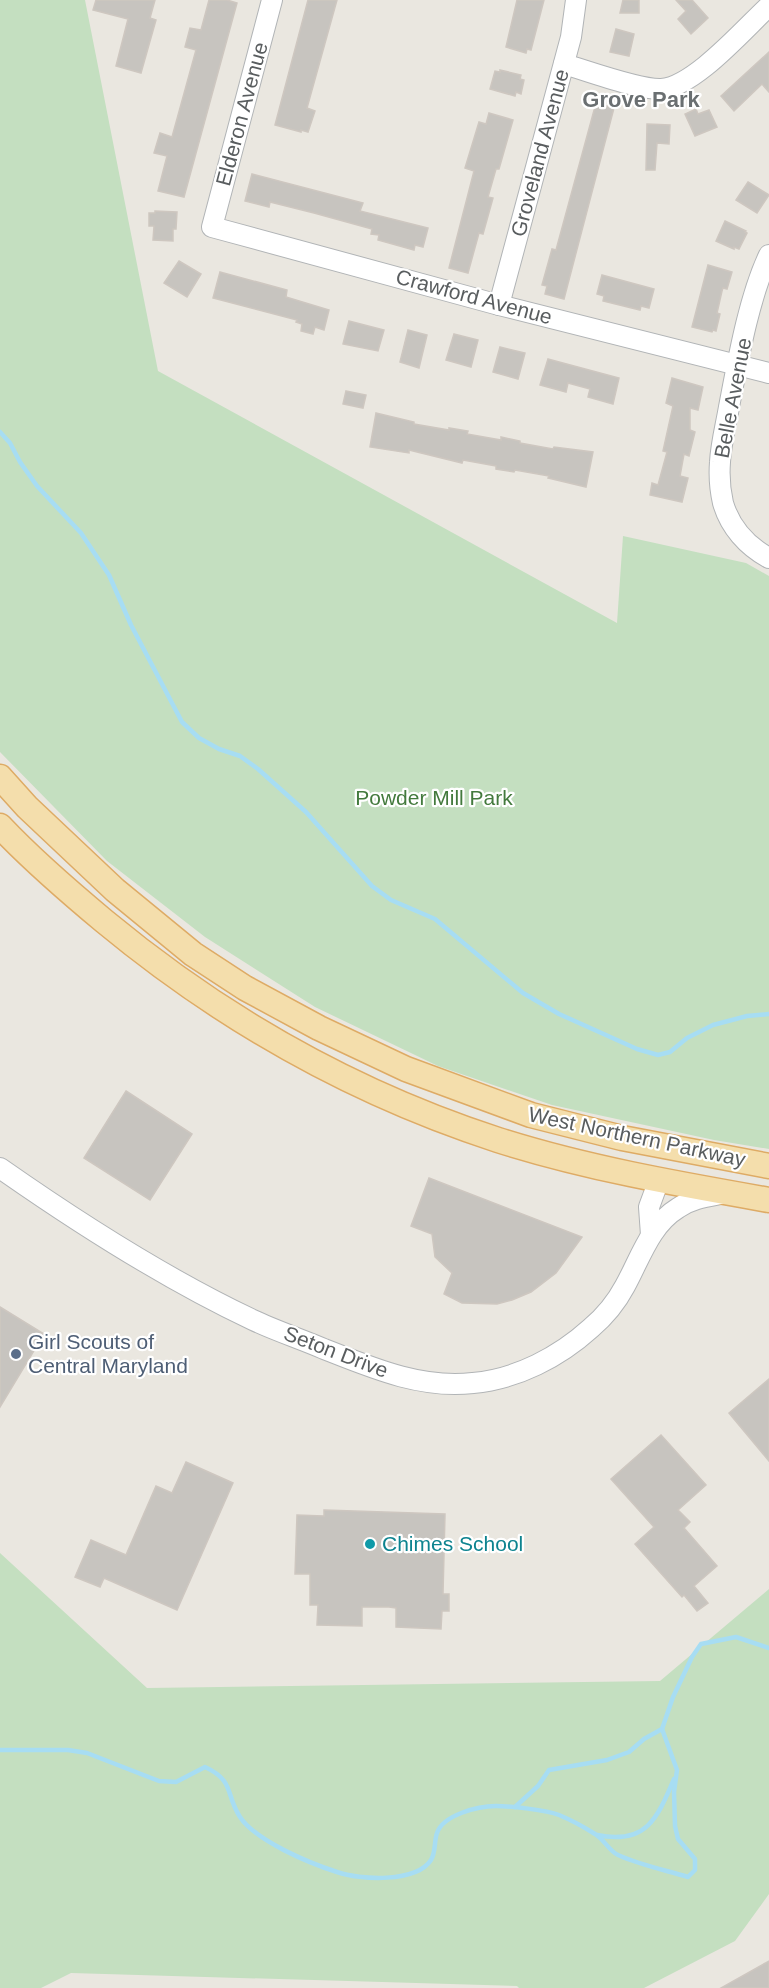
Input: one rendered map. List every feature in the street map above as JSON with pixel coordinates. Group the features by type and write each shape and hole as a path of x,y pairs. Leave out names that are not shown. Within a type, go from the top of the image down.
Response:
{"main road":[{"name":"West Northern Parkway","path":"0,777 27,807 115,890 193,954 245,988 361,1048 448,1086 572,1127 769,1166"},
{"name":"West Northern Parkway","path":"0,826 43,869 139,950 217,1006 286,1048 382,1096 499,1140 566,1159 659,1180 769,1200"},
{"path":"659,1180 681,1150"}],"street":[{"name":"Elderon Avenue","path":"212,227 272,0"},
{"name":"Groveland Avenue","path":"499,305 571,37 576,0"},
{"path":"564,64 647,88 672,87 697,73 769,6"},
{"name":"Crawford Avenue","path":"212,227 499,305 769,373"},
{"name":"Belle Avenue","path":"769,255 754,298 737,366 720,460 723,504 730,521 742,539 769,558"},
{"name":"Seton Drive","path":"0,1168 122,1249 254,1321 356,1362 411,1379 444,1383 473,1383 505,1377 531,1367 566,1348 594,1326 608,1310 624,1288 651,1235 676,1209 688,1202 729,1192"},
{"name":"Seton Drive","path":"651,1235 649,1208 659,1180"}],"green space":[{"name":"Powder Mill Park","path":"0,0 85,0 158,371 617,623 623,536 746,563 769,576 769,1149 714,1140 552,1105 438,1066 315,1007 205,937 107,861 0,752"},
{"path":"0,1553 147,1688 660,1681 769,1589 769,1894 735,1941 644,1988 519,1988 517,1986 71,1973 41,1988 0,1988"}],"building":[{"path":"96,0 155,0 150,18 156,20 141,73 116,66 128,19 93,10"},
{"path":"209,0 227,0 237,3 184,197 158,191 167,156 154,153 160,133 172,137 196,50 185,47 190,28 201,30"},
{"path":"308,0 337,0 307,108 315,111 308,132 301,130 301,132 275,125"},
{"path":"517,0 544,0 531,50 527,49 526,53 506,47"},
{"path":"623,0 639,0 639,13 620,13"},
{"path":"676,0 692,0 708,18 691,34 678,19 686,11"},
{"path":"616,29 634,34 629,56 610,52"},
{"path":"769,52 769,92 762,84 734,111 721,96"},
{"path":"500,70 521,75 520,79 524,80 521,94 516,92 515,96 490,89 495,71 500,72"},
{"path":"596,103 614,108 564,299 545,294 547,286 542,285 552,249 556,250"},
{"path":"696,109 698,114 709,110 717,127 695,136 685,114"},
{"path":"489,113 513,120 499,169 496,169 488,197 493,198 483,234 479,233 468,273 449,268 474,171 465,168 479,122 486,124"},
{"path":"647,124 670,125 669,144 657,143 655,170 646,170"},
{"path":"252,174 363,203 360,211 428,228 423,247 415,245 414,250 378,240 379,235 371,234 372,229 314,213 270,202 269,207 245,201"},
{"path":"748,182 769,195 757,213 736,200"},
{"path":"155,211 177,212 173,241 153,240 154,226 149,226 149,213 155,213"},
{"path":"725,221 747,233 739,249 716,241"},
{"path":"179,261 201,274 187,297 164,283"},
{"path":"708,265 732,272 727,289 723,288 722,291 716,331 712,332 692,327"},
{"path":"220,272 287,290 286,297 329,310 324,330 315,327 313,334 301,331 302,324 296,322 297,320 213,298"},
{"path":"602,275 654,289 649,308 641,306 640,310 603,301 604,296 597,294"},
{"path":"349,321 384,330 378,351 343,344"},
{"path":"408,330 427,335 419,368 400,362"},
{"path":"454,334 478,340 471,367 446,360"},
{"path":"500,347 525,353 518,379 493,372"},
{"path":"548,359 619,378 613,404 588,397 590,389 568,383 566,392 540,385"},
{"path":"672,378 703,387 698,410 690,408 690,430 695,432 689,456 684,454 680,476 688,478 682,502 650,495 652,483 658,485 667,452 663,451 673,406 666,403"},
{"path":"346,391 366,395 363,408 343,404"},
{"path":"376,413 414,422 414,424 468,431 467,434 501,440 501,437 553,449 554,447 593,452 586,487 548,478 549,476 496,469 496,466 463,460 462,463 409,450 409,453 370,447"},
{"path":"126,1091 192,1134 150,1200 84,1158"},
{"path":"429,1178 582,1237 556,1273 531,1292 497,1304 462,1303 444,1294 452,1273 435,1257 432,1234 411,1226"},
{"name":"Girl Scouts of Central Maryland","path":"0,1307 44,1334 0,1407"},
{"path":"769,1379 769,1461 729,1413"},
{"path":"661,1435 706,1485 678,1510 690,1522 684,1528 717,1566 694,1586 708,1603 697,1611 635,1544 654,1527 611,1479"},
{"path":"186,1462 233,1483 177,1610 104,1578 100,1587 75,1577 91,1540 126,1555 156,1486 172,1493"},
{"name":"Chimes School","path":"324,1510 445,1514 443,1594 449,1594 449,1611 442,1611 441,1629 396,1627 396,1608 389,1607 362,1607 362,1626 317,1625 318,1605 310,1605 310,1574 295,1574 297,1515 324,1516"},
{"path":"769,1961 769,1988 721,1988"}],"waterway":[{"path":"0,432 10,443 37,486 81,533 109,575 131,625 182,722 199,738 219,749 240,756 258,769 306,812 372,886 391,900 435,919 523,993 559,1014 637,1049 658,1055 670,1052 687,1038 713,1025 747,1016 769,1014"},
{"path":"0,1750 68,1750 87,1753 159,1781 176,1782 205,1767 221,1777 240,1817 258,1834 270,1843 298,1857 347,1875 387,1878 413,1873 431,1860 437,1833 446,1821 471,1810 496,1806 546,1811 559,1815 595,1834 618,1855 688,1877 695,1870 695,1859 678,1839 675,1826 674,1792 677,1770 662,1729 673,1697 692,1657 701,1644 736,1637 769,1648"},
{"path":"515,1807 538,1786 549,1770 607,1760 629,1752 644,1739 662,1729"},
{"path":"597,1835 627,1836 648,1826 662,1806 674,1779"}],"place":[{"name":"Girl Scouts of Central Maryland","path":"16,1354"},
{"name":"Chimes School","path":"370,1544"}],"district":[{"name":"Grove Park","path":"641,99"}]}
